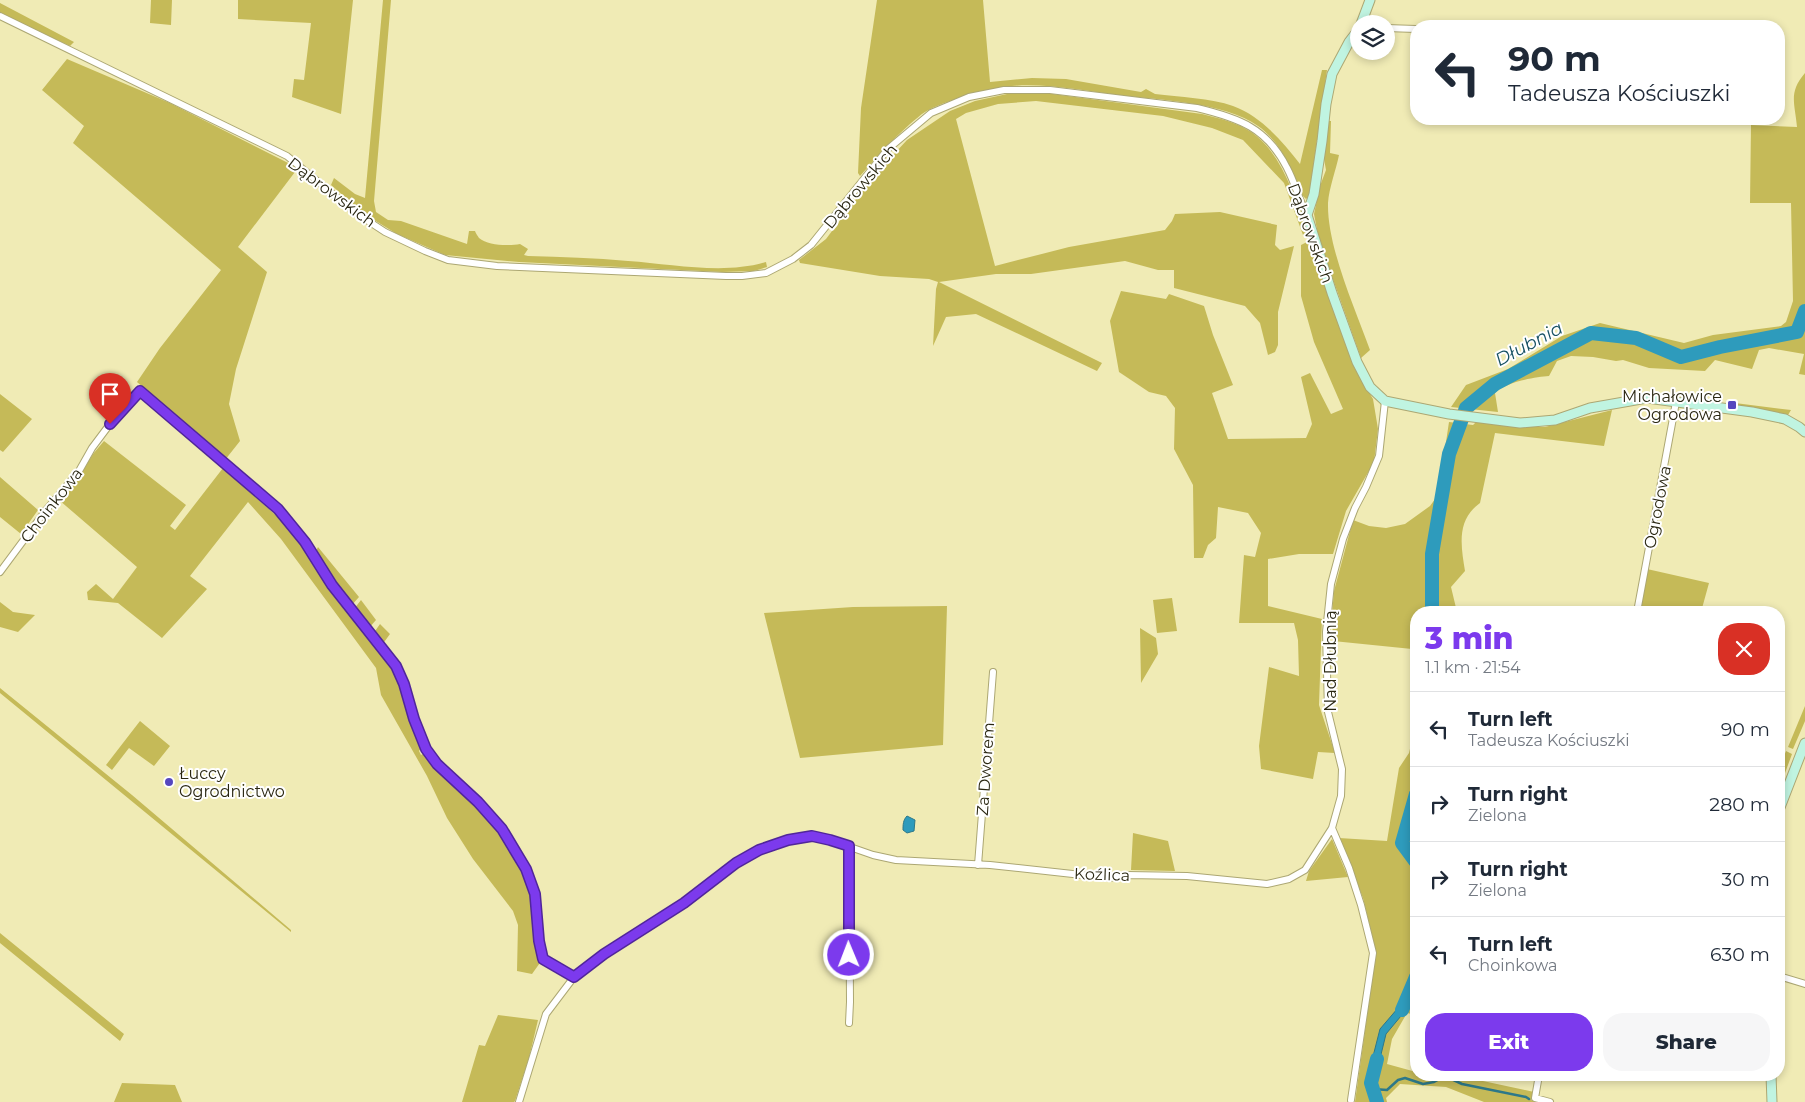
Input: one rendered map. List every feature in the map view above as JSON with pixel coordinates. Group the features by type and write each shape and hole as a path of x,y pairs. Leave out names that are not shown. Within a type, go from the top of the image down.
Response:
{"street":[{"path":"1365,15 1370,0"},
{"name":"Dąbrowskich","path":"0,16 287,156 356,213 374,225 425,251 448,260 497,266 717,276 766,274 793,259 811,245 888,149 931,113 969,97 1004,90 1050,90 1197,108 1218,113 1238,120 1256,130 1272,143 1288,169 1299,199 1308,215 1312,234 1357,362 1370,387 1385,401"},
{"path":"1395,28 1410,29"},
{"path":"1308,215 1314,194 1332,74 1350,42"},
{"name":"Choinkowa","path":"0,572 46,510 79,471 92,448 110,424 140,391 278,509 305,542 332,585 396,666 426,749 437,764 478,802 502,829 526,869 535,894 539,941 543,959 574,977"},
{"path":"1385,401 1449,414 1520,423 1555,420 1590,408 1647,398 1752,412 1785,420 1800,427 1805,432"},
{"name":"Nad Dłubnią","path":"1332,828 1341,796 1342,768 1328,712 1326,632 1332,584 1346,531 1379,456 1385,401"},
{"name":"Ogrodowa","path":"1638,606 1676,402"},
{"name":"Za Dworem","path":"978,865 993,672"},
{"path":"1785,796 1803,754 1805,743"},
{"path":"1332,828 1349,868 1361,905 1372,953 1351,1100"},
{"name":"Koźlica","path":"519,1102 546,1014 574,977 604,954 684,903 736,863 759,850 788,840 812,836 830,840 873,855 896,860 978,865 1109,878 1127,875 1187,876 1267,884 1289,879 1305,870 1332,828"},
{"path":"849,846 849,1023"},
{"path":"1785,978 1805,984"},
{"path":"1538,1081 1535,1098 1550,1102"},
{"path":"1771,1081 1772,1102"}],"shaded area":[{"path":"151,0 172,0 171,25 150,23"},
{"path":"238,0 353,0 341,114 292,97 294,79 304,80 311,23 238,19"},
{"path":"383,0 391,0 374,201 376,212 388,220 401,221 467,244 469,231 475,231 479,238 488,243 520,244 528,249 524,255 528,256 603,259 715,268 750,266 766,262 767,267 754,271 722,272 519,262 445,255 397,234 366,215 331,185 334,178 355,194 365,198"},
{"path":"877,0 983,0 990,82 1032,78 1066,79 1141,92 1146,89 1155,94 1205,99 1224,103 1243,110 1262,123 1278,138 1300,164 1322,70 1327,70 1309,196 1306,199 1302,195 1290,166 1273,140 1258,126 1244,118 1191,103 1025,85 992,89 955,99 933,108 903,130 860,176 858,173 861,108"},
{"path":"0,3 74,42 70,46 0,14"},
{"path":"67,59 170,103 298,168 238,247 267,272 236,369 229,404 240,441 225,460 137,382 160,348 221,270 73,143 84,126 42,90"},
{"path":"1805,73 1805,375 1799,374 1804,354 1769,348 1759,350 1752,369 1715,360 1705,371 1649,368 1623,360 1616,361 1571,356 1557,361 1549,376 1520,381 1500,389 1495,393 1498,412 1451,407 1466,385 1508,369 1562,336 1600,323 1684,343 1713,335 1781,326 1786,322 1793,301 1791,203 1750,203 1751,125 1797,127 1794,93 1796,86"},
{"path":"1007,94 1053,94 1202,114 1241,126 1255,134 1277,160 1289,183 1307,232 1303,235 1284,183 1243,140 1212,128 1163,116 1036,101 998,104 966,113 956,119 995,266 1069,247 1165,230 1175,214 1220,212 1277,225 1275,245 1280,250 1294,246 1278,312 1278,345 1275,352 1268,355 1260,323 1245,306 1174,288 1174,270 1158,270 1125,261 1031,274 996,274 939,282 1102,363 1097,371 976,314 946,317 933,346 938,282 929,279 880,276 800,263 799,260 826,239 871,179 907,140 950,111 975,101"},
{"path":"1329,121 1331,121 1330,153 1339,155 1328,203 1329,220 1337,258 1370,350 1361,358 1319,240 1314,214 1320,186 1326,170 1324,159"},
{"path":"1309,241 1355,369 1373,399 1378,429 1374,462 1346,511 1333,554 1299,554 1268,559 1268,606 1322,619 1319,705 1335,753 1318,752 1313,779 1261,769 1259,746 1269,667 1299,676 1298,640 1294,623 1239,623 1244,555 1255,557 1261,533 1248,513 1218,507 1216,538 1208,545 1203,558 1194,558 1193,485 1174,449 1175,408 1166,396 1149,392 1119,372 1110,321 1121,291 1166,299 1169,294 1204,306 1213,335 1233,385 1212,393 1228,439 1306,438 1312,424 1301,377 1310,373 1331,414 1343,409 1314,342 1301,296 1301,245"},
{"path":"0,394 32,419 3,452 0,450"},
{"path":"1735,403 1791,410 1788,415 1735,405"},
{"path":"1612,410 1604,446 1495,433 1480,503 1472,510 1464,525 1462,552 1465,571 1451,587 1456,606 1410,606 1410,649 1333,641 1332,614 1334,591 1353,520 1369,526 1386,528 1405,524 1430,506 1438,495 1449,422 1473,425 1476,422 1518,427 1545,427"},
{"path":"104,441 186,505 170,526 175,530 223,468 289,527 330,585 395,670 422,747 419,751 421,755 426,752 439,769 490,820 504,837 523,867 533,894 537,939 542,960 532,974 517,971 518,925 513,911 473,859 447,818 427,776 381,695 376,668 281,539 248,502 190,576 207,589 162,638 118,603 88,600 87,592 96,584 113,599 137,567 59,500 79,477 93,454"},
{"path":"0,477 38,510 21,534 0,517"},
{"path":"318,547 359,597 351,606 329,577 315,553"},
{"path":"1647,569 1709,583 1703,606 1640,606"},
{"path":"1172,598 1177,631 1157,633 1153,600"},
{"path":"361,600 376,620 369,628 354,609"},
{"path":"0,602 13,612 35,615 18,632 0,627"},
{"path":"947,606 943,745 800,758 764,613 853,607"},
{"path":"380,624 390,634 382,645 373,634"},
{"path":"1140,628 1156,638 1158,654 1141,683"},
{"path":"0,688 132,795 291,930 291,932 0,693"},
{"path":"1805,706 1805,721 1793,749 1788,747"},
{"path":"140,721 170,746 154,766 129,748 112,770 106,765"},
{"path":"1410,749 1410,1014 1407,1013 1392,1039 1387,1064 1410,1070 1410,1081 1483,1081 1534,1092 1531,1100 1536,1102 1484,1102 1446,1087 1400,1084 1386,1098 1387,1102 1355,1102 1376,952 1363,898 1339,838 1387,841 1399,768"},
{"path":"1786,751 1792,754 1785,773"},
{"path":"1133,833 1168,841 1175,871 1131,870"},
{"path":"1332,839 1348,877 1306,881 1309,871"},
{"path":"0,933 124,1034 120,1041 0,943"},
{"path":"498,1015 538,1020 529,1058 515,1101 462,1102 479,1045 485,1046"},
{"path":"122,1083 175,1085 182,1102 114,1102"}],"water":[{"path":"907,816 915,820 914,831 907,833 903,830 903,824"},
{"path":"1403,994 1410,994 1410,1001 1406,1010 1386,1034 1375,1079 1368,1076 1380,1029 1398,1008"}],"waterway":[{"name":"Dłubnia","path":"1432,606 1432,554 1449,454 1466,408 1495,384 1591,333 1636,338 1681,357 1720,347 1797,332 1805,311"},
{"name":"Dłubnia","path":"1410,815 1402,843 1410,854"},
{"name":"Dłubnia","path":"1402,1010 1410,991"},
{"name":"Dłubnia","path":"1377,1059 1371,1083 1377,1102"},
{"path":"1373,1089 1387,1090 1398,1080 1405,1078 1410,1080"},
{"path":"1414,1081 1423,1084 1436,1081"},
{"path":"1456,1081 1529,1099"}],"place":[{"name":"Michałowice Ogrodowa","path":"1732,405"},
{"name":"Łuccy Ogrodnictwo","path":"169,782"}],"route":[{"path":"110,424 140,391 278,509 291,523 332,585 396,666 426,749 437,764 478,802 502,829 526,869 535,894 540,951 543,959 574,977 604,954 684,903 736,863 759,850 788,840 812,836 849,846 849,955"}]}
